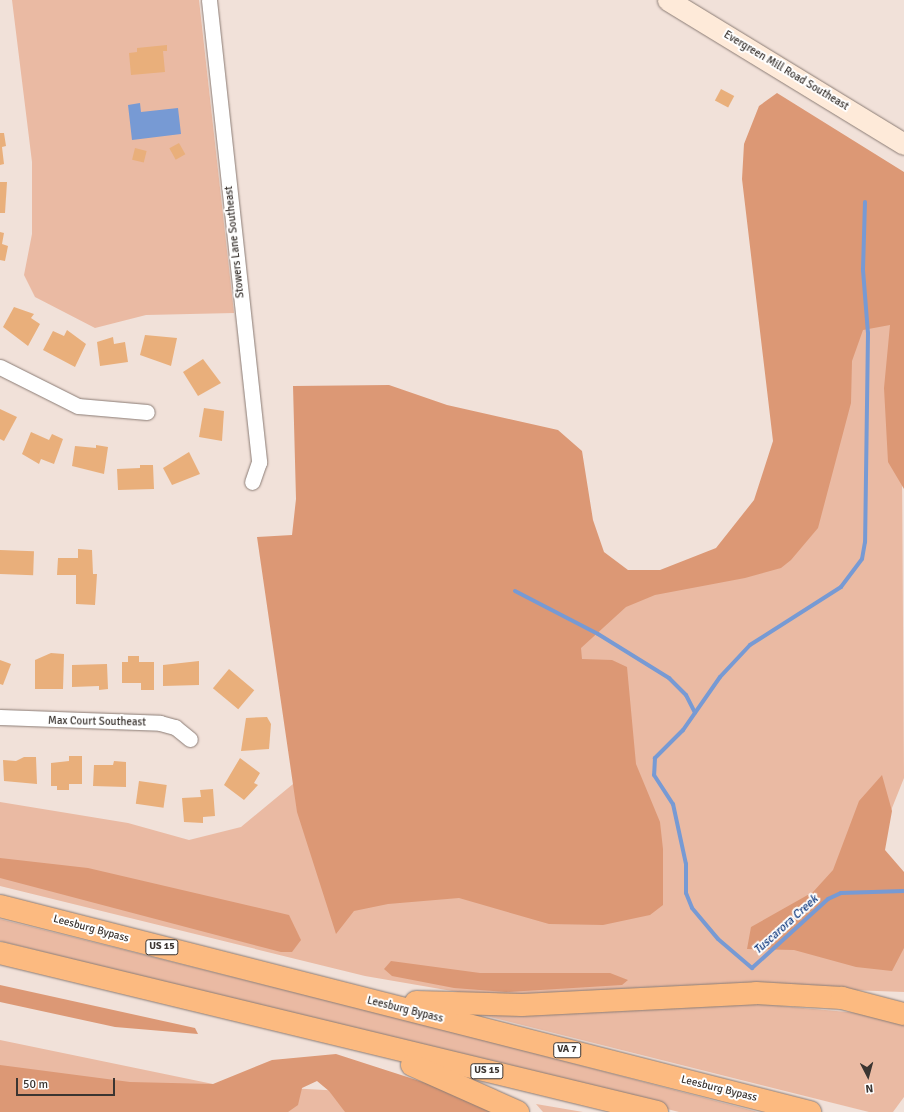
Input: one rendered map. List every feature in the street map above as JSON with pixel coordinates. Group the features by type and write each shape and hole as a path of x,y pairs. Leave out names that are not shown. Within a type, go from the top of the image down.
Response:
{"highway":[{"name":"Leesburg Bypass","path":"0,906 810,1112"},
{"name":"US 15","path":"0,954 316,1032 657,1112"},
{"path":"323,989 423,1003 473,1005 756,993 872,1003 904,1003"},
{"path":"872,1003 904,1014"},
{"path":"316,1032 437,1074 518,1112"}],"main road":[{"name":"Evergreen Mill Road Southeast","path":"668,0 904,144"}],"street":[{"name":"Stowers Lane Southeast","path":"209,0 259,462 252,482"},
{"path":"0,367 78,406 147,412"},
{"name":"Max Court Southeast","path":"0,717 160,723 175,727 190,739"}],"shaded area":[{"path":"12,0 199,0 234,313 146,315 95,328 35,297 24,275 32,234 32,162"},
{"path":"777,93 904,172 904,489 888,462 884,388 890,325 863,330 852,361 851,403 818,528 791,560 781,568 745,578 655,595 626,607 581,648 582,659 612,660 627,667 636,764 660,822 663,849 663,905 650,915 603,925 549,924 459,898 388,904 354,911 336,934 297,812 257,537 292,535 296,499 293,386 389,385 447,405 558,430 582,451 593,520 604,552 628,570 660,570 716,548 754,500 773,441 742,179 744,144 759,106"},
{"path":"901,307 904,778 868,868 904,877 904,992 712,985 506,995 458,992 365,976 0,886 0,802 128,823 189,840 241,827 293,784 614,590 748,558 844,312"},
{"path":"882,775 892,811 885,850 904,872 904,948 892,971 856,967 794,950 747,949 751,927 813,892 833,870 859,801"},
{"path":"0,858 88,868 289,915 301,940 292,952 281,952 0,878"},
{"path":"0,919 446,1030 758,1112 679,1112 0,941"},
{"path":"391,961 480,973 610,973 628,980 622,985 506,992 454,988 392,976 384,969"},
{"path":"0,985 195,1028 198,1034 115,1027 0,1002"},
{"path":"759,1004 858,1013 904,1024 904,1097 893,1112 869,1112 458,1009"},
{"path":"0,1040 213,1084 382,1093 426,1112 0,1112"},
{"path":"336,1054 432,1085 496,1112 345,1112 329,1091 317,1081 302,1088 298,1105 288,1112 0,1112 0,1065 130,1082 213,1084 272,1060"},
{"path":"536,1104 583,1112 543,1112"}],"water":[{"path":"140,103 141,112 178,108 181,134 132,140 128,105"}],"building":[{"path":"167,45 167,51 163,51 165,72 131,75 129,53 137,52 137,48"},
{"path":"721,89 734,96 728,108 715,100"},
{"path":"0,133 4,133 6,146 2,147 4,164 0,165"},
{"path":"179,143 185,154 176,160 169,148"},
{"path":"135,148 147,151 144,163 132,160"},
{"path":"0,182 7,182 5,213 0,213"},
{"path":"0,232 4,233 2,244 8,246 5,261 0,260"},
{"path":"14,307 34,314 31,318 40,324 28,346 3,327"},
{"path":"67,330 86,344 75,367 43,350 53,331 64,336"},
{"path":"145,335 177,338 171,366 140,355"},
{"path":"113,337 114,344 125,342 128,362 100,366 97,342"},
{"path":"203,359 221,383 198,396 183,372"},
{"path":"204,408 224,411 222,441 199,437"},
{"path":"0,409 17,417 4,441 0,439"},
{"path":"31,432 49,440 52,434 63,439 54,464 41,459 39,464 22,454"},
{"path":"96,445 108,447 104,474 72,466 75,446 96,448"},
{"path":"189,452 200,474 172,485 163,468"},
{"path":"140,465 153,465 154,489 118,490 117,469 140,468"},
{"path":"78,549 92,550 93,574 97,574 95,605 76,604 76,575 57,575 58,558 78,558"},
{"path":"0,550 34,551 33,575 0,574"},
{"path":"51,653 64,654 63,689 35,689 35,660"},
{"path":"128,656 139,656 139,662 154,662 154,690 141,690 141,683 122,683 122,662 128,662"},
{"path":"0,660 11,664 3,685 0,684"},
{"path":"199,661 199,685 163,686 163,665"},
{"path":"107,664 108,689 99,690 99,686 72,687 72,665"},
{"path":"229,669 254,690 238,709 213,688"},
{"path":"267,717 271,724 269,749 241,751 246,718"},
{"path":"69,756 82,756 82,784 69,784 69,790 57,790 57,786 51,786 51,763 69,761"},
{"path":"24,757 36,757 37,784 4,781 3,760 16,761"},
{"path":"240,758 260,773 254,783 258,785 244,800 224,785"},
{"path":"114,761 126,762 126,787 93,786 94,765 113,765"},
{"path":"139,781 167,785 164,808 136,804"},
{"path":"213,789 215,816 203,817 203,823 184,822 182,798 201,797 200,790"}],"waterway":[{"name":"Tuscarora Creek","path":"865,202 863,270 868,333 865,542 862,559 841,587 750,645 720,677 683,730 655,758 654,775 673,804 686,864 686,893 692,908 718,939 752,968 828,899 841,893 904,891"},
{"path":"515,591 598,634 669,678 686,695 695,713"}]}
